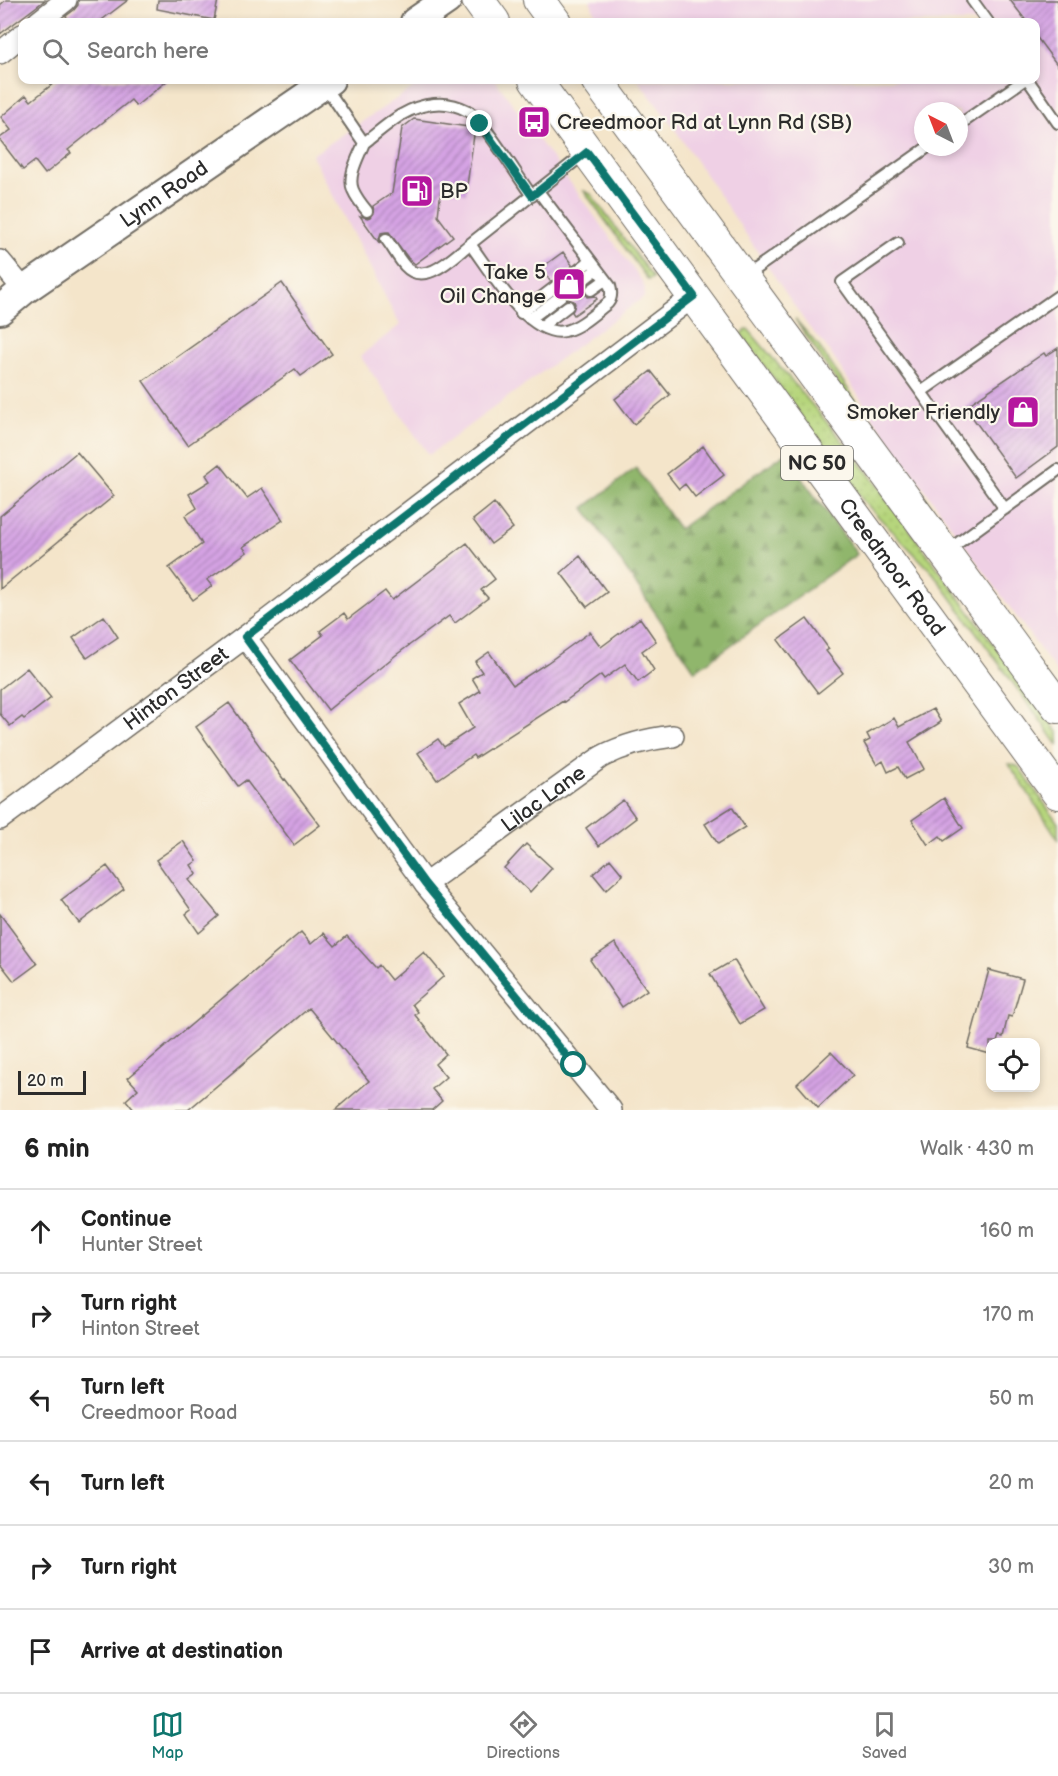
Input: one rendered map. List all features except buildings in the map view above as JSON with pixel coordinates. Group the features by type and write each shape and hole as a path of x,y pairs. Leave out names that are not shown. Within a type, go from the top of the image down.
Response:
{"main road":[{"path":"421,18 447,0"},
{"path":"478,0 491,18"},
{"path":"539,0 552,18"},
{"name":"Lynn Road","path":"0,310 24,290 323,84"},
{"name":"Creedmoor Road","path":"538,84 1058,793"},
{"name":"NC 50","path":"600,84 1058,707"}],"street":[{"path":"43,18 66,0"},
{"path":"0,53 18,38"},
{"path":"0,261 24,290"},
{"name":"Hinton Street","path":"0,819 245,637 694,296"},
{"path":"245,637 425,884 611,1110"},
{"name":"Lilac Lane","path":"425,884 601,757 633,743 672,736"}],"lane":[{"path":"972,0 985,18"},
{"path":"327,84 364,143"},
{"path":"968,119 1020,84"},
{"path":"1029,84 1058,123"},
{"path":"367,211 353,190 351,182 364,143 401,115 420,106 440,103 455,106 470,112 480,124 610,286 611,299 575,327 564,331 549,330 522,313 470,244"},
{"path":"386,239 411,271 418,274 432,272 587,152"},
{"path":"742,279 915,156"},
{"path":"898,243 842,282 1005,509"},
{"path":"580,275 593,265"},
{"path":"591,290 605,280"},
{"path":"522,313 558,292"},
{"path":"921,392 1058,296"},
{"path":"542,326 568,306"},
{"path":"944,553 1058,470"}],"shaded area":[{"path":"590,0 1058,0 1058,674 874,419 825,345 808,326 672,125 641,84 1040,84 1040,18 597,18"},
{"path":"419,84 498,84 642,281 645,289 644,297 429,455 360,356 400,325 312,155"}],"green space":[{"path":"584,191 591,194 653,278 648,280"},
{"path":"795,319 820,348 930,504 933,513 862,420"},
{"path":"748,329 857,458 1058,732 1058,745 933,573 865,503 741,334"},
{"path":"784,454 857,554 695,671 584,508 636,468 679,529"},
{"path":"1009,764 1019,767 1058,823 1058,839"}],"place":[{"name":"Creedmoor Rd at Lynn Rd (SB)","path":"534,122"},
{"name":"BP","path":"417,191"},
{"name":"Take 5 Oil Change","path":"569,284"},
{"name":"Smoker Friendly","path":"1023,412"}],"route":[{"path":"480,124 532,196 587,152 694,296 245,637 425,884 574,1065"}]}
